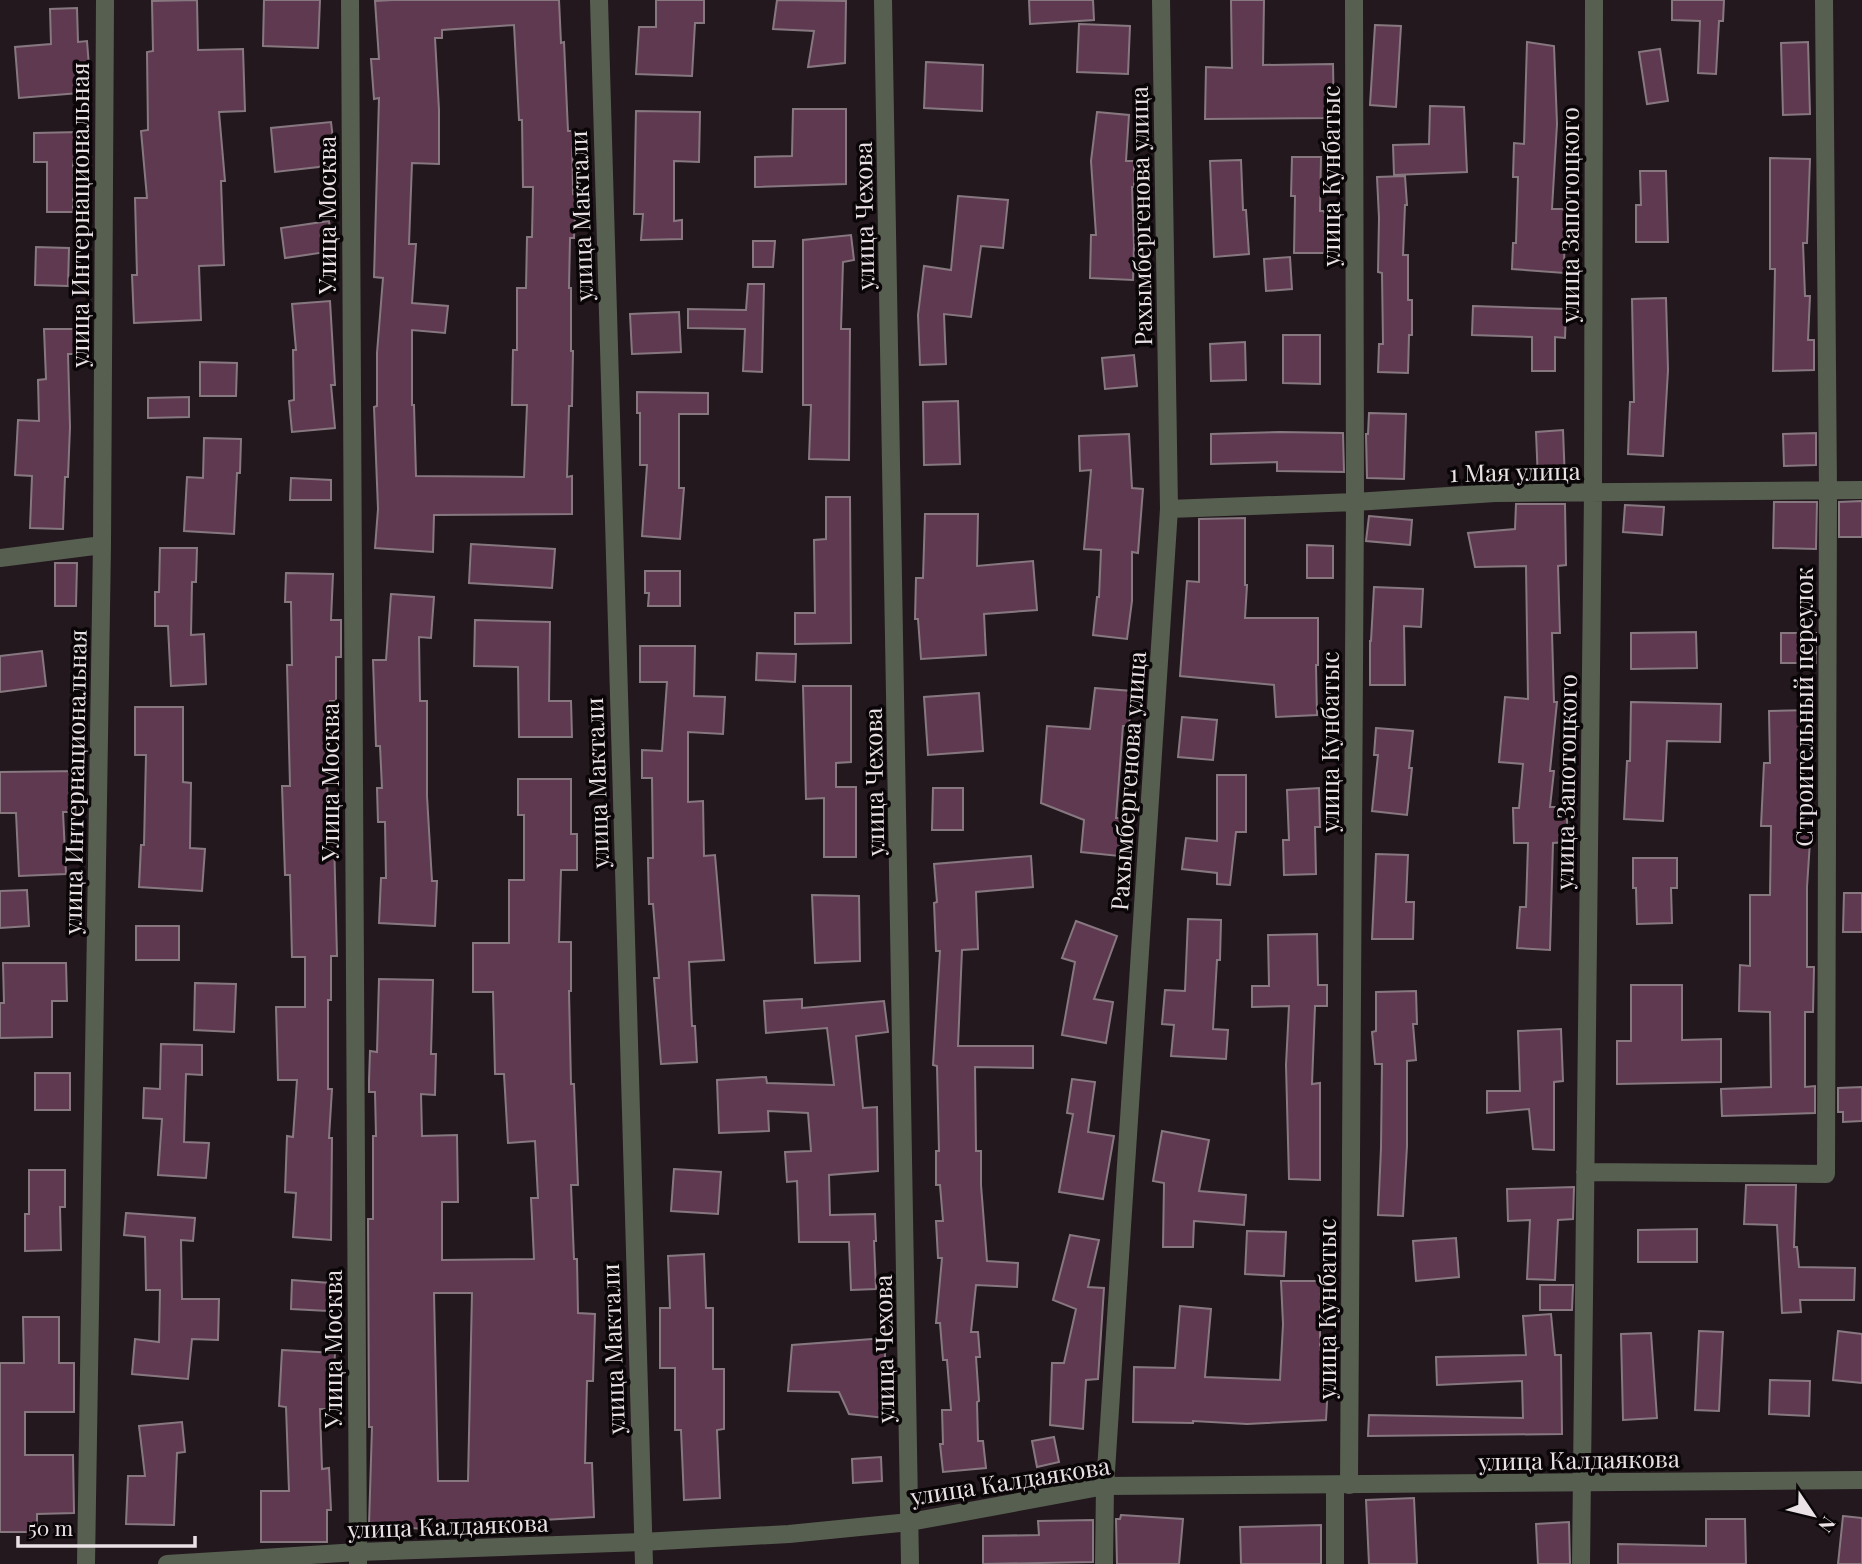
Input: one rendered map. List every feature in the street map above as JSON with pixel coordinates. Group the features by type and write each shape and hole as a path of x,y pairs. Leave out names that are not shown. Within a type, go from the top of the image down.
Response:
{"street":[{"name":"улица Интернациональная","path":"86,1564 102,545 105,0"},
{"name":"Улица Москва","path":"350,0 358,1558"},
{"name":"улица Мактали","path":"599,0 644,1564"},
{"name":"улица Чехова","path":"883,0 910,1564"},
{"name":"Рахымбергенова улица","path":"1104,1564 1105,1486 1169,509 1161,0"},
{"name":"улица Кунбатыс","path":"1335,1564 1342,1485 1355,502 1354,0"},
{"name":"улица Запотоцкого","path":"1581,1564 1593,493 1594,0"},
{"name":"Строительный переулок","path":"1584,1171 1826,1174 1828,491 1824,0"},
{"name":"1 Мая улица","path":"1169,509 1495,494 1862,490"},
{"path":"0,558 102,545"},
{"name":"улица Калдаякова","path":"167,1564 358,1558 789,1534 910,1522 1105,1486 1862,1480"}],"building":[{"path":"197,0 198,50 243,49 245,111 219,112 225,181 221,181 224,265 199,266 201,320 134,323 132,275 137,275 135,198 147,198 141,131 148,130 147,52 153,51 152,1"},
{"path":"264,0 320,0 318,48 263,46"},
{"path":"559,0 561,43 564,42 568,131 572,131 573,194 576,194 574,238 570,238 569,288 573,351 567,477 572,476 572,514 434,515 433,552 375,548 378,509 374,407 377,406 377,353 383,278 374,277 379,98 374,99 371,59 379,59 375,1","holes":["514,25 519,120 522,120 523,187 533,187 532,237 527,237 526,288 517,288 517,350 513,350 512,405 527,405 524,477 416,476 412,330 445,333 448,306 412,303 416,244 409,244 412,163 439,164 435,38 442,38 442,30"]},
{"path":"656,0 704,0 704,23 695,23 692,76 636,74 639,27 656,27"},
{"path":"777,0 846,1 845,63 808,67 814,31 773,29"},
{"path":"1029,0 1093,0 1094,20 1030,24"},
{"path":"1231,0 1264,0 1263,65 1333,64 1334,118 1205,119 1206,67 1232,68"},
{"path":"1672,0 1724,0 1723,21 1719,21 1716,74 1698,73 1700,21 1672,20"},
{"path":"77,8 78,42 87,41 91,92 19,98 15,47 51,44 50,9"},
{"path":"1079,24 1130,26 1128,74 1077,72"},
{"path":"1375,25 1401,26 1396,107 1370,105"},
{"path":"1527,42 1554,46 1557,124 1552,209 1565,209 1564,273 1512,269 1513,243 1516,243 1518,177 1513,177 1514,143 1524,144"},
{"path":"1808,42 1810,114 1783,115 1781,43"},
{"path":"1660,49 1668,101 1647,104 1639,52"},
{"path":"926,62 983,65 982,111 924,108"},
{"path":"1430,106 1464,107 1467,172 1394,175 1393,145 1429,144"},
{"path":"793,109 846,109 846,184 755,187 755,157 792,156"},
{"path":"636,111 700,112 699,162 674,161 674,221 682,220 682,239 641,240 643,214 634,214"},
{"path":"1097,112 1129,115 1126,161 1134,161 1133,280 1090,278 1091,235 1096,235 1091,161"},
{"path":"331,122 336,165 275,172 271,128"},
{"path":"80,132 80,161 73,161 73,212 47,212 47,162 34,162 34,133"},
{"path":"1292,157 1321,157 1320,211 1324,211 1324,253 1294,253 1295,196 1291,196"},
{"path":"1770,158 1810,159 1807,243 1803,243 1805,296 1810,296 1808,340 1814,340 1814,370 1773,371 1775,269 1770,269"},
{"path":"1241,160 1243,210 1246,210 1249,254 1214,257 1210,161"},
{"path":"1640,171 1666,171 1668,242 1636,242 1636,205 1641,205"},
{"path":"1405,176 1407,205 1403,255 1408,255 1408,300 1412,300 1408,373 1378,372 1379,344 1383,344 1382,273 1378,272 1377,177"},
{"path":"958,196 1008,200 1003,248 981,246 971,317 944,314 946,364 920,365 918,315 924,266 951,270"},
{"path":"329,221 333,251 285,258 281,228"},
{"path":"851,235 854,260 843,262 841,329 850,329 849,460 809,459 811,405 803,405 803,240"},
{"path":"753,241 775,241 773,267 753,267"},
{"path":"36,247 69,248 68,286 35,285"},
{"path":"1290,257 1292,289 1266,291 1264,259"},
{"path":"748,284 764,284 762,372 743,371 745,329 688,328 688,309 746,310"},
{"path":"1666,298 1668,370 1663,456 1628,454 1630,402 1634,402 1632,299"},
{"path":"330,301 335,385 331,385 335,428 292,432 289,401 294,400 293,350 296,350 292,304"},
{"path":"1473,306 1566,309 1565,338 1555,337 1555,371 1532,371 1532,337 1472,335"},
{"path":"679,312 681,352 632,354 630,314"},
{"path":"44,329 74,329 75,354 68,354 70,427 63,529 30,528 32,476 15,475 18,420 39,421 38,380 46,379"},
{"path":"1283,335 1320,335 1320,384 1283,383"},
{"path":"1245,342 1246,380 1211,381 1210,344"},
{"path":"1134,355 1137,386 1105,389 1102,358"},
{"path":"200,362 237,363 236,396 200,396"},
{"path":"637,392 708,393 708,414 679,414 679,488 684,488 680,539 642,536 647,465 640,465 640,413 637,413"},
{"path":"189,397 189,417 148,418 148,398"},
{"path":"958,401 960,464 924,465 923,402"},
{"path":"1369,413 1406,414 1404,479 1367,478 1366,434"},
{"path":"1563,430 1565,481 1538,481 1536,432"},
{"path":"1343,433 1344,472 1277,471 1277,462 1211,464 1211,434"},
{"path":"1816,433 1816,465 1784,466 1783,434"},
{"path":"1129,434 1132,488 1143,489 1138,553 1132,552 1132,601 1127,639 1093,635 1099,597 1101,550 1084,549 1091,470 1080,471 1079,436"},
{"path":"204,438 241,439 234,534 184,531 187,477 203,478"},
{"path":"291,478 331,480 331,500 290,500"},
{"path":"826,497 850,497 851,643 795,644 795,613 815,613 814,540 826,539"},
{"path":"1862,501 1862,537 1839,537 1839,502"},
{"path":"1774,502 1817,502 1816,549 1773,548"},
{"path":"1516,504 1565,504 1566,565 1558,566 1560,633 1552,633 1554,702 1557,702 1550,771 1554,771 1550,807 1567,807 1567,842 1553,843 1550,950 1517,948 1520,907 1526,907 1528,843 1514,843 1513,808 1519,808 1523,764 1499,762 1505,697 1528,699 1526,566 1475,567 1468,533 1515,529"},
{"path":"1625,505 1664,507 1662,535 1623,532"},
{"path":"925,514 978,514 977,566 1033,561 1037,610 984,614 986,655 921,659 918,619 915,619 916,578 923,578"},
{"path":"1369,516 1412,520 1410,545 1366,541"},
{"path":"1245,518 1245,618 1318,618 1317,715 1276,717 1274,685 1180,676 1187,581 1199,582 1199,519"},
{"path":"471,544 555,549 552,588 469,583"},
{"path":"1307,545 1333,546 1333,578 1307,578"},
{"path":"160,548 197,548 196,582 192,582 191,635 204,634 206,684 171,686 168,626 155,626 155,592 159,592"},
{"path":"55,563 77,563 76,606 55,606"},
{"path":"645,571 680,571 680,606 648,606 649,593 645,593"},
{"path":"286,573 333,574 331,620 341,620 341,657 336,657 336,701 330,701 331,766 327,766 328,838 334,838 337,956 331,956 331,1000 328,1000 328,1089 332,1089 329,1138 332,1138 331,1240 293,1237 296,1193 285,1192 287,1136 293,1137 297,1080 278,1080 276,1007 305,1007 305,957 292,957 290,875 285,875 282,786 290,786 287,665 292,665 291,602 285,602"},
{"path":"1374,587 1423,589 1421,627 1404,626 1405,685 1370,685"},
{"path":"391,594 434,597 431,638 419,637 420,701 427,701 427,796 432,881 437,881 435,926 379,923 381,878 386,878 385,822 378,822 377,788 382,788 380,746 376,746 373,660 386,660"},
{"path":"475,620 550,622 549,701 571,701 572,737 519,737 518,667 474,666"},
{"path":"1696,632 1697,668 1631,669 1631,633"},
{"path":"1781,633 1816,633 1816,663 1781,663"},
{"path":"640,646 695,646 694,696 725,697 723,734 688,732 688,802 703,801 704,856 715,855 724,960 689,962 692,1026 695,1026 697,1062 661,1064 654,978 659,978 653,904 649,904 648,858 653,858 652,778 642,778 642,750 662,751 667,682 640,682"},
{"path":"42,651 46,686 0,692 0,656"},
{"path":"757,653 796,654 795,682 756,680"},
{"path":"803,686 851,686 851,762 836,763 836,787 856,787 856,857 824,857 824,798 806,799"},
{"path":"1095,688 1132,691 1129,726 1123,726 1116,818 1122,818 1119,856 1081,852 1084,820 1041,803 1047,726 1090,729"},
{"path":"979,693 983,751 928,755 924,697"},
{"path":"1631,702 1721,704 1720,742 1667,741 1663,821 1624,819 1627,761 1630,761"},
{"path":"135,707 183,707 183,782 191,783 190,848 205,849 202,891 139,887 141,845 144,845 146,755 135,755"},
{"path":"1811,710 1812,765 1815,765 1807,887 1807,967 1814,967 1813,1012 1805,1012 1805,1087 1815,1086 1815,1113 1722,1116 1721,1089 1771,1087 1770,1012 1739,1011 1740,965 1750,966 1750,895 1770,895 1771,826 1761,826 1764,763 1770,763 1769,711"},
{"path":"1182,717 1217,720 1213,760 1178,757"},
{"path":"1376,728 1413,731 1407,815 1372,811 1378,755 1374,755"},
{"path":"81,771 81,812 63,812 66,874 19,876 16,813 0,813 0,772"},
{"path":"1217,775 1246,775 1246,832 1236,832 1230,885 1217,884 1217,873 1182,869 1186,838 1217,841"},
{"path":"518,779 571,779 571,834 577,834 577,870 561,870 559,942 571,942 571,1084 574,1084 578,1185 571,1185 578,1313 595,1314 593,1381 587,1381 585,1463 592,1463 594,1517 438,1526 438,1530 369,1525 372,1427 369,1427 368,1219 373,1219 373,1136 376,1136 375,1092 369,1092 369,1081 370,1051 377,1052 379,979 433,980 431,1054 436,1054 435,1095 421,1094 422,1136 457,1135 458,1202 442,1202 442,1260 534,1259 531,1198 538,1198 535,1141 508,1143 504,1074 495,1074 493,992 473,992 473,943 509,943 509,880 524,880 524,815 518,815","holes":["434,1293 472,1293 468,1481 438,1481"]},
{"path":"933,788 963,788 963,830 932,830"},
{"path":"1319,788 1320,827 1315,827 1316,874 1284,875 1283,840 1289,840 1287,790"},
{"path":"1376,854 1408,855 1406,902 1414,902 1413,939 1372,939"},
{"path":"1031,856 1033,887 976,892 978,949 962,950 958,1046 1033,1046 1033,1068 975,1067 976,1151 981,1151 987,1261 1018,1263 1017,1287 976,1285 971,1332 978,1332 978,1441 983,1441 986,1468 943,1472 940,1444 943,1444 942,1410 951,1410 947,1360 943,1360 940,1323 936,1323 942,1258 938,1258 936,1221 943,1221 940,1185 936,1185 936,1151 939,1151 937,1066 933,1065 940,951 936,951 934,903 937,902 934,864"},
{"path":"1633,858 1677,858 1677,888 1671,888 1672,923 1637,924"},
{"path":"27,890 29,926 0,928 0,891"},
{"path":"1844,893 1862,893 1862,932 1843,932"},
{"path":"812,895 859,896 860,961 815,963"},
{"path":"1188,919 1221,920 1213,1029 1228,1030 1226,1059 1171,1056 1174,1025 1162,1024 1165,990 1185,991"},
{"path":"1076,921 1117,936 1094,999 1113,1002 1106,1043 1062,1035 1075,962 1062,958"},
{"path":"136,926 179,926 179,960 136,960"},
{"path":"1317,934 1318,985 1327,985 1327,1006 1315,1006 1312,1084 1320,1083 1320,1180 1289,1179 1286,1065 1289,1006 1252,1007 1252,986 1269,986 1268,935"},
{"path":"3,963 66,963 67,1001 52,1001 52,1037 0,1038 0,1003 4,1003"},
{"path":"195,983 236,984 234,1032 194,1030"},
{"path":"1631,985 1682,985 1682,1040 1721,1039 1721,1082 1617,1084 1617,1041 1631,1041"},
{"path":"1416,991 1417,1024 1413,1024 1416,1060 1407,1061 1407,1146 1403,1216 1378,1215 1382,1064 1375,1064 1372,1032 1376,1031 1376,992"},
{"path":"802,999 802,1008 884,1001 888,1032 856,1036 863,1108 877,1107 878,1171 829,1175 830,1215 875,1214 876,1289 851,1290 849,1242 799,1242 797,1181 787,1182 785,1152 811,1151 808,1113 768,1111 769,1131 719,1133 717,1080 766,1077 767,1083 834,1085 827,1028 766,1033 764,1001"},
{"path":"1561,1029 1563,1081 1554,1082 1554,1150 1533,1149 1529,1109 1487,1113 1487,1091 1520,1091 1518,1031"},
{"path":"161,1044 202,1045 202,1075 186,1074 184,1142 209,1143 206,1178 158,1175 162,1119 143,1118 144,1088 160,1089"},
{"path":"35,1073 70,1073 70,1110 35,1110"},
{"path":"1072,1079 1095,1082 1088,1132 1114,1136 1103,1199 1059,1192 1073,1114 1067,1113"},
{"path":"1862,1087 1862,1121 1843,1122 1843,1112 1838,1112 1838,1088"},
{"path":"1162,1131 1209,1140 1199,1191 1246,1195 1244,1225 1194,1221 1193,1247 1163,1247 1164,1183 1153,1181"},
{"path":"674,1169 721,1172 718,1214 671,1211"},
{"path":"29,1170 65,1170 65,1207 60,1207 61,1250 25,1251 25,1214 29,1214"},
{"path":"1746,1185 1796,1185 1794,1247 1797,1247 1799,1267 1855,1268 1854,1300 1800,1300 1801,1312 1782,1313 1777,1225 1744,1224"},
{"path":"1574,1187 1573,1219 1558,1220 1555,1280 1527,1279 1530,1220 1508,1221 1507,1189"},
{"path":"126,1213 195,1218 193,1241 181,1240 182,1299 219,1299 218,1340 192,1339 188,1379 132,1374 135,1339 159,1342 160,1290 146,1290 145,1237 124,1235"},
{"path":"1697,1229 1697,1262 1638,1262 1638,1230"},
{"path":"1247,1231 1286,1232 1284,1276 1245,1274"},
{"path":"1070,1235 1099,1240 1088,1287 1104,1288 1098,1379 1086,1380 1083,1429 1050,1425 1052,1363 1064,1363 1076,1309 1053,1300"},
{"path":"1456,1238 1459,1277 1416,1281 1413,1241"},
{"path":"704,1254 706,1308 713,1308 713,1369 724,1369 724,1429 717,1430 720,1498 684,1500 681,1430 675,1430 675,1368 660,1368 660,1308 670,1308 668,1256"},
{"path":"292,1280 330,1283 328,1311 291,1309"},
{"path":"1281,1281 1320,1281 1320,1350 1330,1350 1326,1420 1247,1424 1133,1422 1134,1367 1175,1368 1180,1306 1211,1309 1205,1377 1280,1380 1283,1324"},
{"path":"1540,1285 1573,1285 1572,1310 1540,1310"},
{"path":"1551,1314 1555,1355 1561,1355 1562,1434 1368,1436 1369,1415 1523,1418 1522,1381 1437,1385 1436,1357 1526,1355 1523,1316"},
{"path":"23,1317 59,1317 59,1363 74,1363 74,1412 25,1412 25,1455 73,1455 74,1513 37,1514 37,1532 0,1532 0,1363 24,1363"},
{"path":"1699,1331 1723,1332 1719,1411 1695,1410"},
{"path":"1838,1331 1862,1334 1862,1383 1833,1380"},
{"path":"1651,1333 1657,1418 1623,1420 1621,1334"},
{"path":"885,1338 885,1418 849,1414 839,1392 788,1391 792,1345"},
{"path":"282,1350 335,1353 332,1409 320,1409 322,1469 329,1468 331,1510 327,1510 327,1542 261,1542 261,1491 289,1491 286,1407 279,1406"},
{"path":"1770,1380 1810,1381 1809,1416 1769,1414"},
{"path":"182,1422 185,1452 177,1453 174,1525 126,1524 128,1476 145,1476 139,1426"},
{"path":"1054,1437 1059,1462 1037,1467 1032,1441"},
{"path":"881,1457 882,1481 853,1483 852,1459"},
{"path":"1414,1498 1417,1564 1369,1564 1366,1500"},
{"path":"1121,1515 1183,1519 1179,1564 1117,1564 1116,1519 1120,1519"},
{"path":"1843,1516 1862,1518 1862,1564 1838,1564"},
{"path":"1706,1519 1745,1519 1746,1564 1618,1564 1618,1544 1706,1546"},
{"path":"1093,1520 1093,1562 983,1564 983,1536 1039,1535 1038,1521"},
{"path":"1569,1522 1570,1564 1538,1564 1536,1524"},
{"path":"1321,1525 1321,1564 1241,1564 1240,1527"}]}
